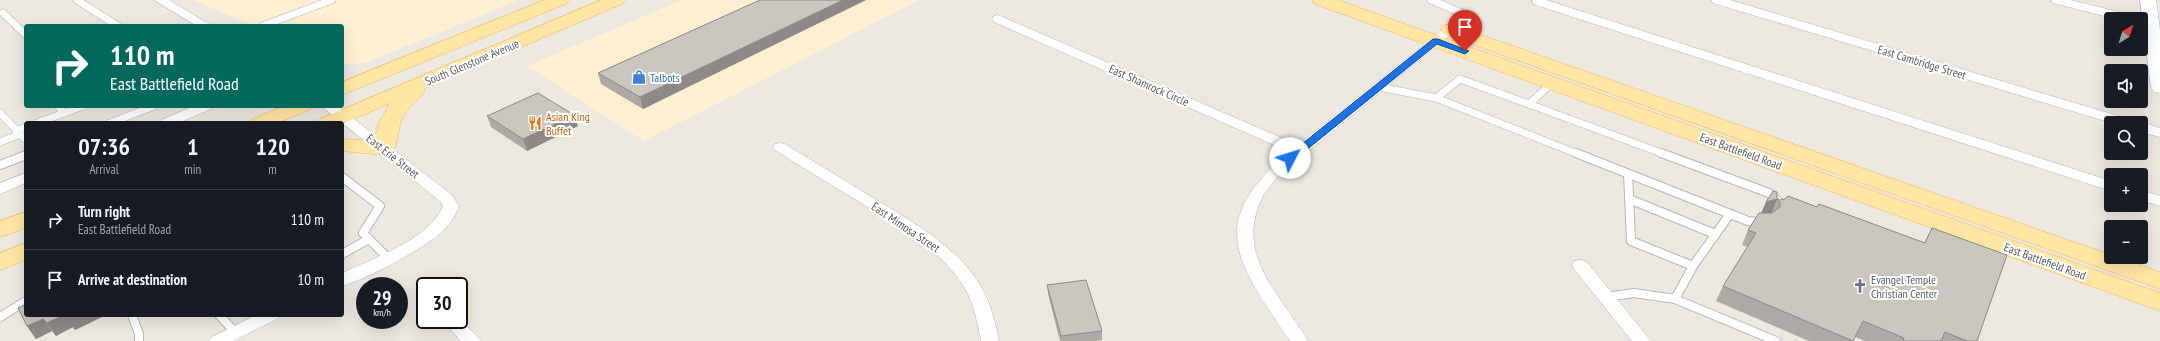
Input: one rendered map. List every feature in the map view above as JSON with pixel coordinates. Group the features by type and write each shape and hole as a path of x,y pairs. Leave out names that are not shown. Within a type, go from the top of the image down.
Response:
{"main road":[{"name":"South Glenstone Avenue","path":"344,88 560,0"},
{"name":"South Glenstone Avenue","path":"332,115 428,80 616,0"},
{"name":"East Battlefield Road","path":"1321,0 1443,35 2160,281"},
{"name":"East Battlefield Road","path":"1365,0 1552,83 2160,302"},
{"path":"344,74 366,71 414,60"},
{"path":"344,145 366,146 384,149 386,133 394,113 402,101 428,80"},
{"path":"245,121 261,108"},
{"path":"265,121 297,108"},
{"path":"0,230 24,220"},
{"path":"0,262 24,252"}],"street":[{"path":"160,0 202,24"},
{"name":"East Cambridge Street","path":"1717,0 2104,116"},
{"path":"2058,0 2104,12"},
{"path":"2147,12 2148,0"},
{"path":"1537,1 2104,184"},
{"name":"East Shamrock Circle","path":"998,19 1299,151"},
{"path":"2148,32 2160,88"},
{"path":"1299,341 1251,265 1244,242 1244,231 1248,208 1259,188 1299,151 1443,35"},
{"path":"171,121 201,108"},
{"name":"East Erie Street","path":"332,115 341,121"},
{"name":"East Erie Street","path":"344,123 384,149 447,198 450,210 445,220 418,241 387,257"},
{"path":"2148,129 2160,133"},
{"name":"East Mimosa Street","path":"780,147 918,232 945,253 968,279 976,294 989,327 990,341"},
{"path":"0,189 24,179"},
{"path":"2148,197 2160,201"},
{"path":"344,279 387,257"},
{"path":"1580,265 1642,341"},
{"path":"218,341 267,317"},
{"path":"460,329 472,341"}],"lane":[{"path":"77,0 115,24"},
{"path":"267,24 332,0"},
{"path":"1431,0 1462,13 1462,20 1443,35"},
{"path":"3,13 24,33"},
{"path":"1436,98 1460,79 1769,194 1779,202 1776,209"},
{"path":"1529,104 1552,83"},
{"path":"1379,86 1436,98 1748,221 1763,223 1769,219"},
{"path":"60,108 64,113"},
{"path":"42,121 78,108"},
{"path":"115,121 149,108"},
{"path":"0,113 21,135 0,142"},
{"path":"0,125 8,122"},
{"path":"0,165 24,156"},
{"path":"1628,174 1631,241 1693,266"},
{"path":"344,179 380,206 363,233 387,257"},
{"path":"1629,199 1715,234"},
{"path":"1674,299 1693,266 1730,214"},
{"path":"344,253 369,239"},
{"path":"1606,298 1634,293 1674,299 1776,341"},
{"path":"0,317 24,302"},
{"path":"133,317 140,341"},
{"path":"221,317 236,333"}],"shaded area":[{"path":"193,0 519,0 365,63 344,64 344,24 249,24"},
{"path":"682,0 919,0 644,141 527,66"}],"building":[{"path":"760,0 843,0 640,97 598,73"},
{"path":"538,93 574,115 523,139 487,116"},
{"name":"Evangel Temple Christian Center","path":"1773,191 1777,192 1777,198 1780,200 1785,199 1788,196 1817,207 1819,204 1925,243 1932,228 2007,255 1977,341 1967,341 1945,332 1941,341 1903,341 1904,338 1863,321 1853,341 1723,286 1756,233 1748,230 1759,213 1772,213 1780,207 1780,202 1777,199 1766,202"},
{"path":"1086,280 1102,331 1061,336 1047,285"},
{"path":"24,305 24,317 60,317 47,323 43,319 27,326 18,308"}],"place":[{"name":"Talbots","path":"639,77"},
{"name":"Asian King Buffet","path":"535,123"},
{"name":"Evangel Temple Christian Center","path":"1860,286"}],"route":[{"path":"1290,158 1436,41 1465,51"}]}
